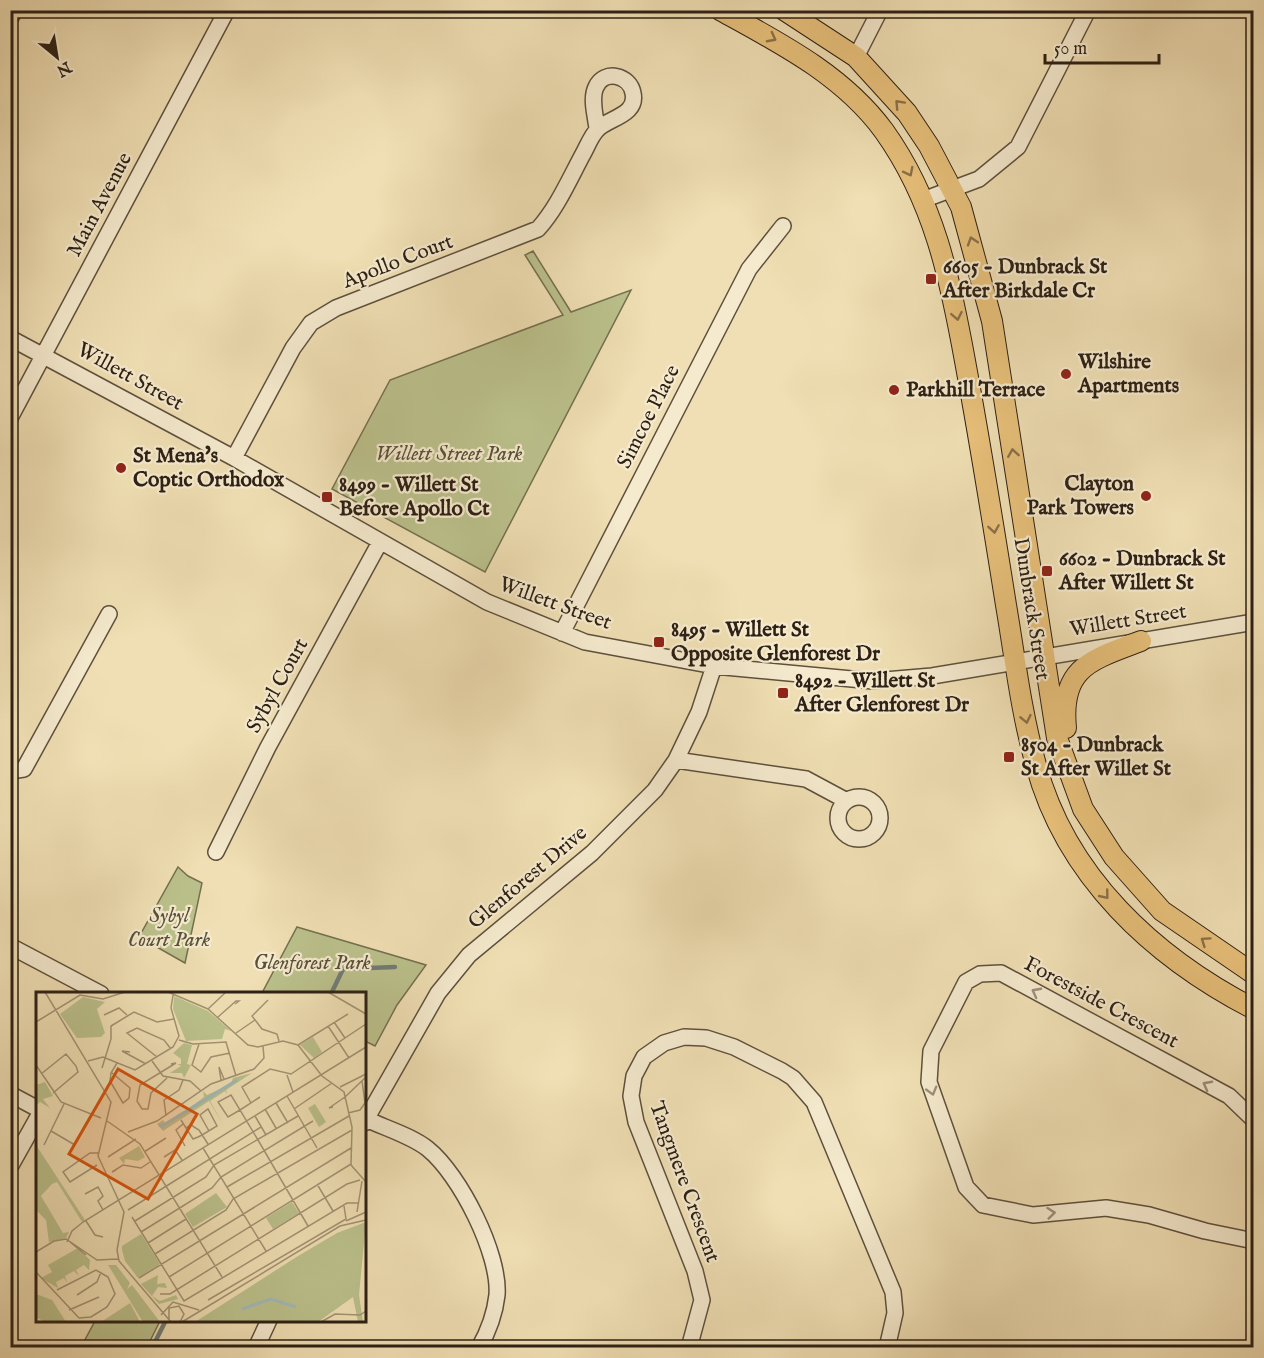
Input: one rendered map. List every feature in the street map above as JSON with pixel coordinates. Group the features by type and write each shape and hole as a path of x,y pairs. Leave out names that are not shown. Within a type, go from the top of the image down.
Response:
{"main road":[{"name":"Dunbrack Street","path":"720,10 802,54 843,88 882,128 907,167 923,200 948,269 985,472 1015,661 1036,766 1053,812 1095,882 1120,913 1150,941 1217,990 1254,1009"},
{"name":"Dunbrack Street","path":"784,10 856,57 907,113 953,189 974,248 992,321 1057,738 1083,809 1114,857 1162,911 1254,974"},
{"path":"1072,781 1064,708 1072,679 1094,659 1141,641"}],"street":[{"path":"10,19 15,10"},
{"name":"Main Avenue","path":"10,418 227,10"},
{"path":"856,57 880,10"},
{"path":"923,200 979,179 1018,147 1088,10"},
{"name":"Apollo Court","path":"234,458 293,348 311,323 336,308 538,230 550,215 597,129"},
{"name":"Simcoe Place","path":"562,633 749,269 783,226"},
{"name":"Willett Street","path":"10,338 45,354 234,458 487,602 585,642 714,666 873,681 932,676 1254,622"},
{"name":"Sybyl Court","path":"216,852 268,747 380,542"},
{"path":"10,771 24,769 109,614"},
{"name":"Glenforest Drive","path":"366,1119 438,993 469,955 591,853 655,790 676,760 699,712 714,666"},
{"path":"676,760 806,779 847,801"},
{"path":"10,946 100,992"},
{"name":"Forestside Crescent","path":"1254,1120 1229,1096 1001,973 980,974 966,982 931,1052 929,1082 939,1114 966,1187 983,1205 1033,1215 1106,1208 1149,1215 1205,1232 1254,1241"},
{"name":"Tangmere Crescent","path":"689,1347 702,1300 695,1271 636,1122 631,1096 633,1076 644,1057 664,1043 684,1037 706,1038 734,1047 782,1071 792,1078 814,1102 893,1292 895,1313 887,1347"},
{"path":"10,1094 36,1108"},
{"path":"10,1167 36,1121"},
{"path":"366,1121 427,1148 450,1172 475,1215 494,1268 497,1295 488,1332 480,1347"},
{"path":"256,1347 268,1322"}],"green space":[{"name":"Willett Street Park","path":"533,251 571,312 631,290 485,572 332,489 390,380 563,315 525,255"},
{"name":"Sybyl Court Park","path":"178,867 188,876 202,883 185,963 139,937"},
{"name":"Glenforest Park","path":"297,927 426,965 397,1005 375,1046 366,1042 366,992 263,992"},
{"path":"94,1322 160,1322 147,1347 81,1347"}],"waterway":[{"path":"332,992 343,969 395,967"},
{"path":"152,1348 165,1322"}],"place":[{"name":"6605 - Dunbrack St After Birkdale Cr","path":"931,279"},
{"name":"Wilshire Apartments","path":"1066,374"},
{"name":"Parkhill Terrace","path":"894,390"},
{"name":"St Mena's Coptic Orthodox","path":"121,468"},
{"name":"Clayton Park Towers","path":"1146,496"},
{"name":"8499 - Willett St Before Apollo Ct","path":"327,497"},
{"name":"6602 - Dunbrack St After Willett St","path":"1047,571"},
{"name":"8495 - Willett St Opposite Glenforest Dr","path":"659,642"},
{"name":"8492 - Willett St After Glenforest Dr","path":"783,693"},
{"name":"8504 - Dunbrack St After Willet St","path":"1009,757"}]}
